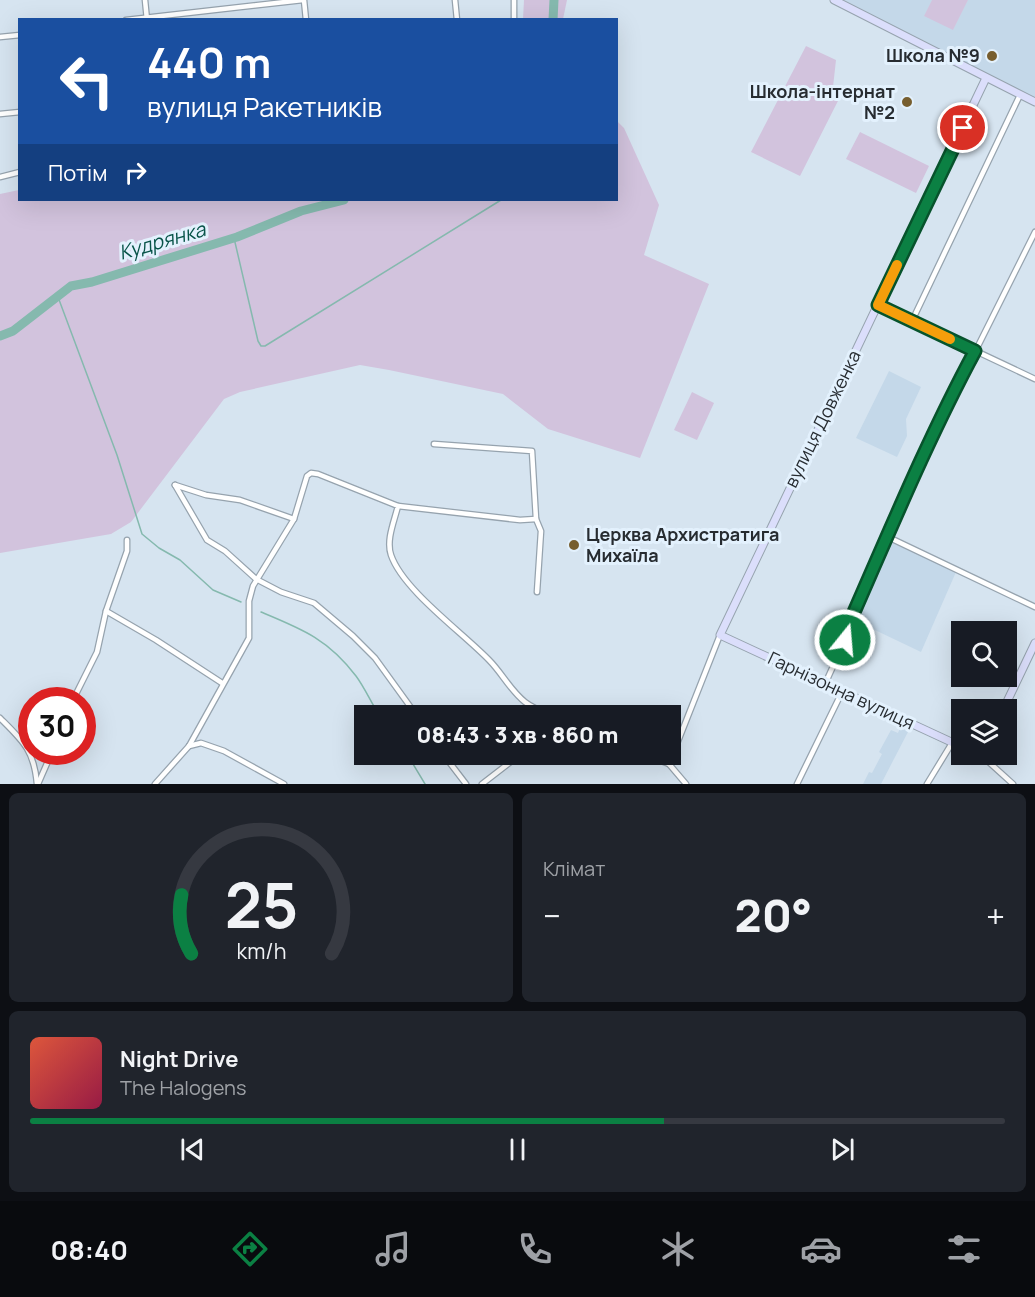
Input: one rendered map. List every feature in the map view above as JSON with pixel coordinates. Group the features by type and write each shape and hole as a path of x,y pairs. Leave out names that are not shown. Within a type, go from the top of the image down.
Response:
{"street":[{"path":"146,0 147,18 303,0 306,18"},
{"path":"455,0 457,18"},
{"path":"514,0 514,18"},
{"path":"834,0 1035,102"},
{"path":"0,37 18,35"},
{"name":"вулиця Довженка","path":"681,734 720,635 986,78"},
{"path":"912,321 1020,95"},
{"path":"0,114 18,111"},
{"path":"0,177 18,172"},
{"path":"825,684 845,640 844,635 935,432 1035,232"},
{"path":"878,305 1035,380"},
{"path":"434,444 532,451 537,519 541,531 537,592"},
{"path":"155,784 189,746 249,638 249,601 256,579 294,519 307,476 311,473 398,506 520,520 537,519"},
{"path":"294,519 240,500 206,495 175,485 207,540 225,551 256,579 281,592 314,603 375,658 409,705"},
{"path":"398,506 388,545 392,558 403,576 444,619 481,651 518,696 531,705"},
{"path":"888,537 1035,607"},
{"path":"80,687 97,652 106,611 127,551 128,540"},
{"path":"106,611 222,683"},
{"name":"Гарнізонна вулиця","path":"720,635 951,743"},
{"path":"1008,699 1035,643"},
{"path":"797,784 842,692"},
{"path":"0,718 24,742 33,759 38,784"},
{"path":"189,746 201,744 225,751 284,784"},
{"path":"927,784 951,745"},
{"path":"38,784 46,765"},
{"path":"451,765 466,784"},
{"path":"482,784 507,765"},
{"path":"670,765 686,784"},
{"path":"991,765 1013,784"}],"shaded area":[{"path":"524,0 567,0 563,18 523,18"},
{"name":"Школа №9","path":"838,0 1035,0 1035,100"},
{"path":"932,0 968,0 953,30 924,16"},
{"path":"806,46 836,60 833,87 843,91 800,176 751,152"},
{"path":"618,122 624,128 659,205 644,255 709,284 640,458 548,429 503,394 360,365 240,392 224,399 131,522 111,534 0,553 0,194 18,190 18,201 618,201"},
{"path":"860,132 929,166 916,193 846,159"},
{"path":"889,371 921,387 906,419 907,436 897,457 856,438"},
{"path":"692,392 714,403 697,440 674,430"},
{"path":"890,542 956,572 921,652 856,621"},
{"path":"901,726 909,730 881,784 863,784 882,754 879,752 891,730 898,733"}],"waterway":[{"name":"Кудрянка","path":"553,18 554,0"},
{"name":"Кудрянка","path":"0,336 13,331 71,286 92,282 237,237 301,211 340,201"},
{"path":"234,238 258,341 261,346 265,346 499,201"},
{"path":"58,297 117,455 142,534 159,548 180,560 213,590 241,602"},
{"path":"261,612 313,636 335,653 356,676 374,705"},
{"path":"414,765 425,784"}],"slow traffic":[{"path":"897,265 878,305 950,339"}],"place":[{"name":"Школа №9","path":"992,56"},
{"name":"Школа-інтернат №2","path":"907,102"},
{"name":"Церква Архистратига Михаїла","path":"574,545"}],"route":[{"path":"845,640 844,635 859,600 935,432 975,351 878,305 963,128"}]}
